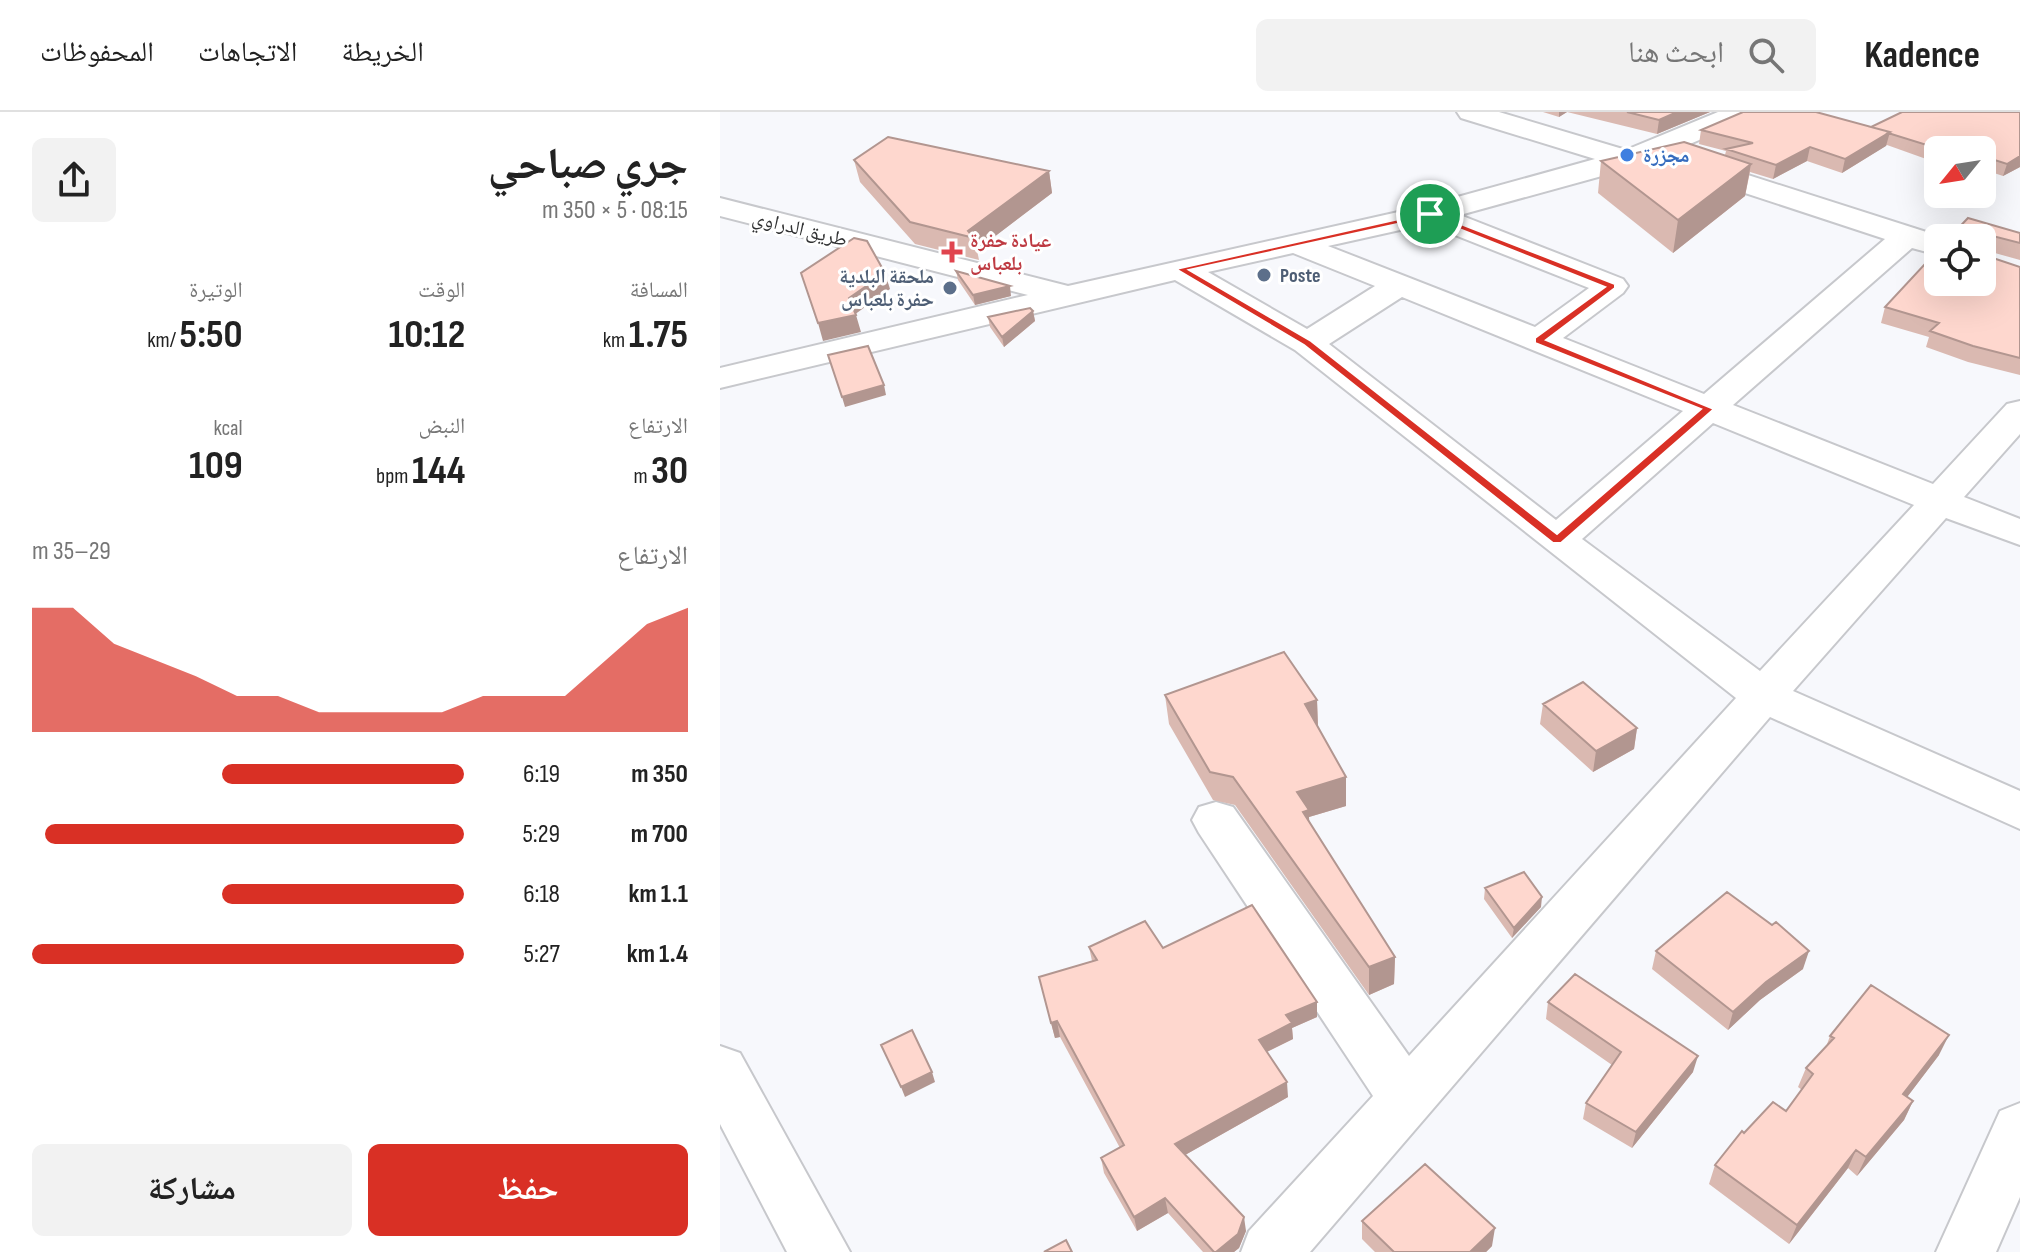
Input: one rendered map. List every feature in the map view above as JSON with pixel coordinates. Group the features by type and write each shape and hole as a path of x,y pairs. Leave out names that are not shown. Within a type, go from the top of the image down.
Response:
{"street":[{"path":"1471,112 1640,156 1923,241"},
{"path":"720,378 1180,269 1430,214 1640,156 1741,112"},
{"name":"طريق الدراوي","path":"720,207 1067,296"},
{"path":"1430,214 1612,286 1538,341"},
{"path":"1557,540 1708,409 1923,241"},
{"path":"1297,244 2020,533"},
{"path":"1180,269 1307,343 1557,540 1763,696 2020,811"},
{"path":"1307,343 1399,285"},
{"path":"1271,1252 1763,696 2020,412"},
{"path":"1216,820 1407,1099"},
{"path":"720,1070 820,1252"},
{"path":"1966,1252 2020,1129"}],"building":[{"path":"1627,112 1677,112 1659,120"},
{"path":"1743,112 1816,112 1890,132 1845,159 1810,147 1776,165 1726,149 1753,143 1701,130"},
{"path":"1902,112 2020,112 2020,156 2007,164 1996,160 1996,136 1924,136 1924,144 1871,127"},
{"path":"888,137 1049,171 968,231 974,238 910,222 854,160"},
{"path":"1684,142 1751,164 1678,220 1601,161"},
{"path":"1968,218 1989,224 1962,224"},
{"path":"1996,226 2020,233 2020,243 1996,237"},
{"path":"854,238 867,241 885,273 849,298 856,315 818,323 801,273"},
{"path":"1996,259 2020,267 2020,358 1930,331 1939,323 1885,307 1924,265 1924,296 1996,296"},
{"path":"956,271 1010,286 973,295"},
{"path":"1030,308 1033,311 1002,337 988,317"},
{"path":"868,346 884,385 842,397 828,355"},
{"path":"1284,652 1317,700 1305,704 1346,777 1297,792 1309,810 1303,812 1395,957 1369,967 1233,777 1210,772 1165,695"},
{"path":"1583,682 1637,728 1596,751 1543,704"},
{"path":"1524,872 1542,897 1514,928 1485,888"},
{"path":"1727,892 1772,925 1776,922 1809,951 1766,982 1733,1012 1656,951"},
{"path":"1252,905 1317,1002 1286,1015 1292,1023 1259,1040 1287,1082 1175,1144 1244,1217 1238,1234 1214,1252 1165,1198 1134,1217 1101,1158 1124,1145 1057,1021 1051,1023 1039,977 1097,960 1089,947 1145,921 1163,948"},
{"path":"1575,974 1698,1056 1636,1132 1586,1103 1621,1052 1548,1002"},
{"path":"1871,985 1949,1035 1903,1094 1913,1101 1866,1157 1856,1150 1797,1225 1715,1165 1742,1131 1744,1133 1773,1102 1786,1111 1813,1074 1806,1068 1834,1038 1830,1036"},
{"path":"912,1030 932,1072 901,1087 881,1045"},
{"path":"1425,1164 1495,1228 1470,1252 1394,1252 1362,1221"},
{"path":"1066,1240 1072,1252 1044,1252"}],"place":[{"name":"مجزرة","path":"1627,155"},
{"name":"عيادة حفرة بلعباس","path":"952,252"},
{"name":"Poste","path":"1264,275"},
{"name":"ملحقة البلدية حفرة بلعباس","path":"950,288"}],"route":[{"path":"1430,214 1612,286 1538,341 1708,409 1557,540 1307,343 1180,269 1430,214"}]}
